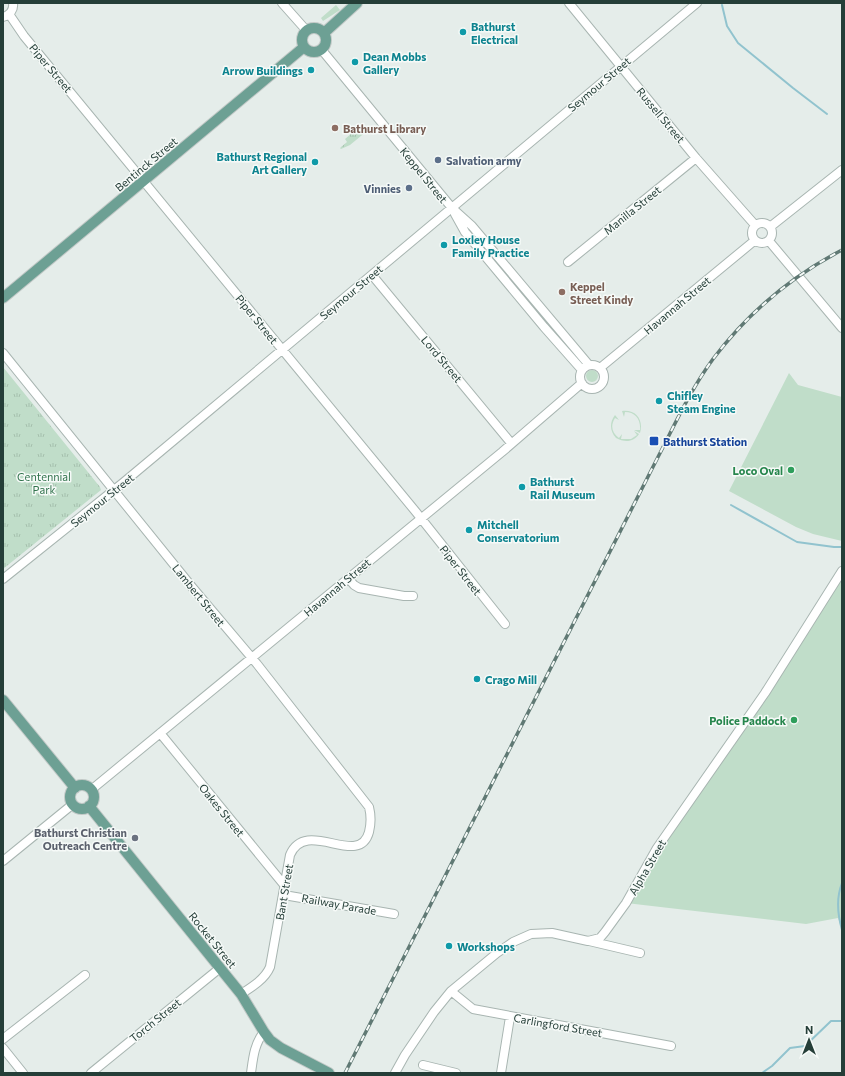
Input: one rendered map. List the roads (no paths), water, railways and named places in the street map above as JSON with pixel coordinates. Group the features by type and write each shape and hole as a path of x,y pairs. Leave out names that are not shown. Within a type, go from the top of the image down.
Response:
{"main road":[{"path":"324,33 357,3"},
{"path":"314,28 321,30 324,33 325,43 321,49 314,52 304,47 302,44 302,36 306,30 314,28"},
{"name":"Bentinck Street","path":"3,298 304,47"},
{"path":"3,700 75,788"},
{"path":"78,786 85,786 91,790 93,800 89,806 82,809 73,804 70,794 75,788 78,786"},
{"name":"Rocket Street","path":"89,806 241,994 270,1040 281,1048 329,1073"}],"street":[{"path":"6,15 13,8 13,3"},
{"path":"282,3 306,30"},
{"name":"Russell Street","path":"568,3 696,158 755,226"},
{"name":"Seymour Street","path":"3,579 114,490 697,3"},
{"name":"Piper Street","path":"6,15 283,349 505,624"},
{"name":"Keppel Street","path":"321,49 452,208 472,226 552,321 585,368"},
{"name":"Manilla Street","path":"568,262 696,158"},
{"path":"770,227 842,170"},
{"name":"Keppel Street","path":"452,208 465,232 544,327 585,368"},
{"path":"763,223 770,227 772,236 769,241 763,243 754,241 752,232 755,226 763,223"},
{"name":"Havannah Street","path":"600,368 754,241"},
{"path":"769,241 842,328"},
{"path":"490,262 497,256"},
{"name":"Lord Street","path":"372,275 511,443"},
{"path":"544,327 552,321"},
{"name":"Lambert Street","path":"3,353 367,803 370,812 370,828 366,838 361,844"},
{"path":"596,366 600,368 603,374 600,385 590,388 582,383 580,378 585,368 596,366"},
{"name":"Havannah Street","path":"91,790 582,383"},
{"name":"Alpha Street","path":"588,941 600,938 626,903 657,848 765,693 842,571"},
{"path":"348,578 359,588 404,596 413,596"},
{"name":"Oakes Street","path":"160,733 285,886"},
{"path":"3,861 73,804"},
{"name":"Bant Street","path":"241,994 257,984 268,971 292,850 298,843 310,840 349,846 361,844"},
{"name":"Railway Parade","path":"284,895 394,914"},
{"path":"395,1073 404,1055 434,1012 451,991 497,953 514,942 531,934 552,933 640,953"},
{"name":"Torch Street","path":"91,1073 220,968"},
{"path":"3,1039 85,975"},
{"name":"Carlingford Street","path":"451,991 473,1009 671,1046"},
{"path":"501,1073 510,1017"},
{"path":"251,1073 255,1049 264,1032"},
{"path":"3,1048 23,1073"},
{"path":"423,1065 456,1073"}],"waterway":[{"path":"722,5 727,26 738,43 827,114"},
{"path":"731,505 797,542 842,547"},
{"path":"842,883 838,907 842,930"},
{"path":"762,1073 772,1066 790,1048 805,1046 831,1021 842,1021"}],"railway":[{"path":"345,1073 690,394 713,359 740,327 788,284 823,260 842,250"}],"place":[{"name":"Bathurst Electrical","path":"463,32"},
{"name":"Dean Mobbs Gallery","path":"355,62"},
{"name":"Arrow Buildings","path":"311,70"},
{"name":"Bathurst Library","path":"335,128"},
{"name":"Salvation army","path":"438,160"},
{"name":"Bathurst Regional Art Gallery","path":"315,162"},
{"name":"Vinnies","path":"409,188"},
{"name":"Loxley House Family Practice","path":"444,245"},
{"name":"Keppel Street Kindy","path":"562,292"},
{"name":"Chifley Steam Engine","path":"659,401"},
{"name":"Bathurst Station","path":"654,441"},
{"name":"Loco Oval","path":"791,470"},
{"name":"Bathurst Rail Museum","path":"522,487"},
{"name":"Mitchell Conservatorium","path":"469,530"},
{"name":"Crago Mill","path":"477,679"},
{"name":"Police Paddock","path":"794,720"},
{"name":"Bathurst Christian Outreach Centre","path":"135,838"},
{"name":"Workshops","path":"449,946"}],"park label":[{"name":"Centennial Park","path":"44,482"}]}
